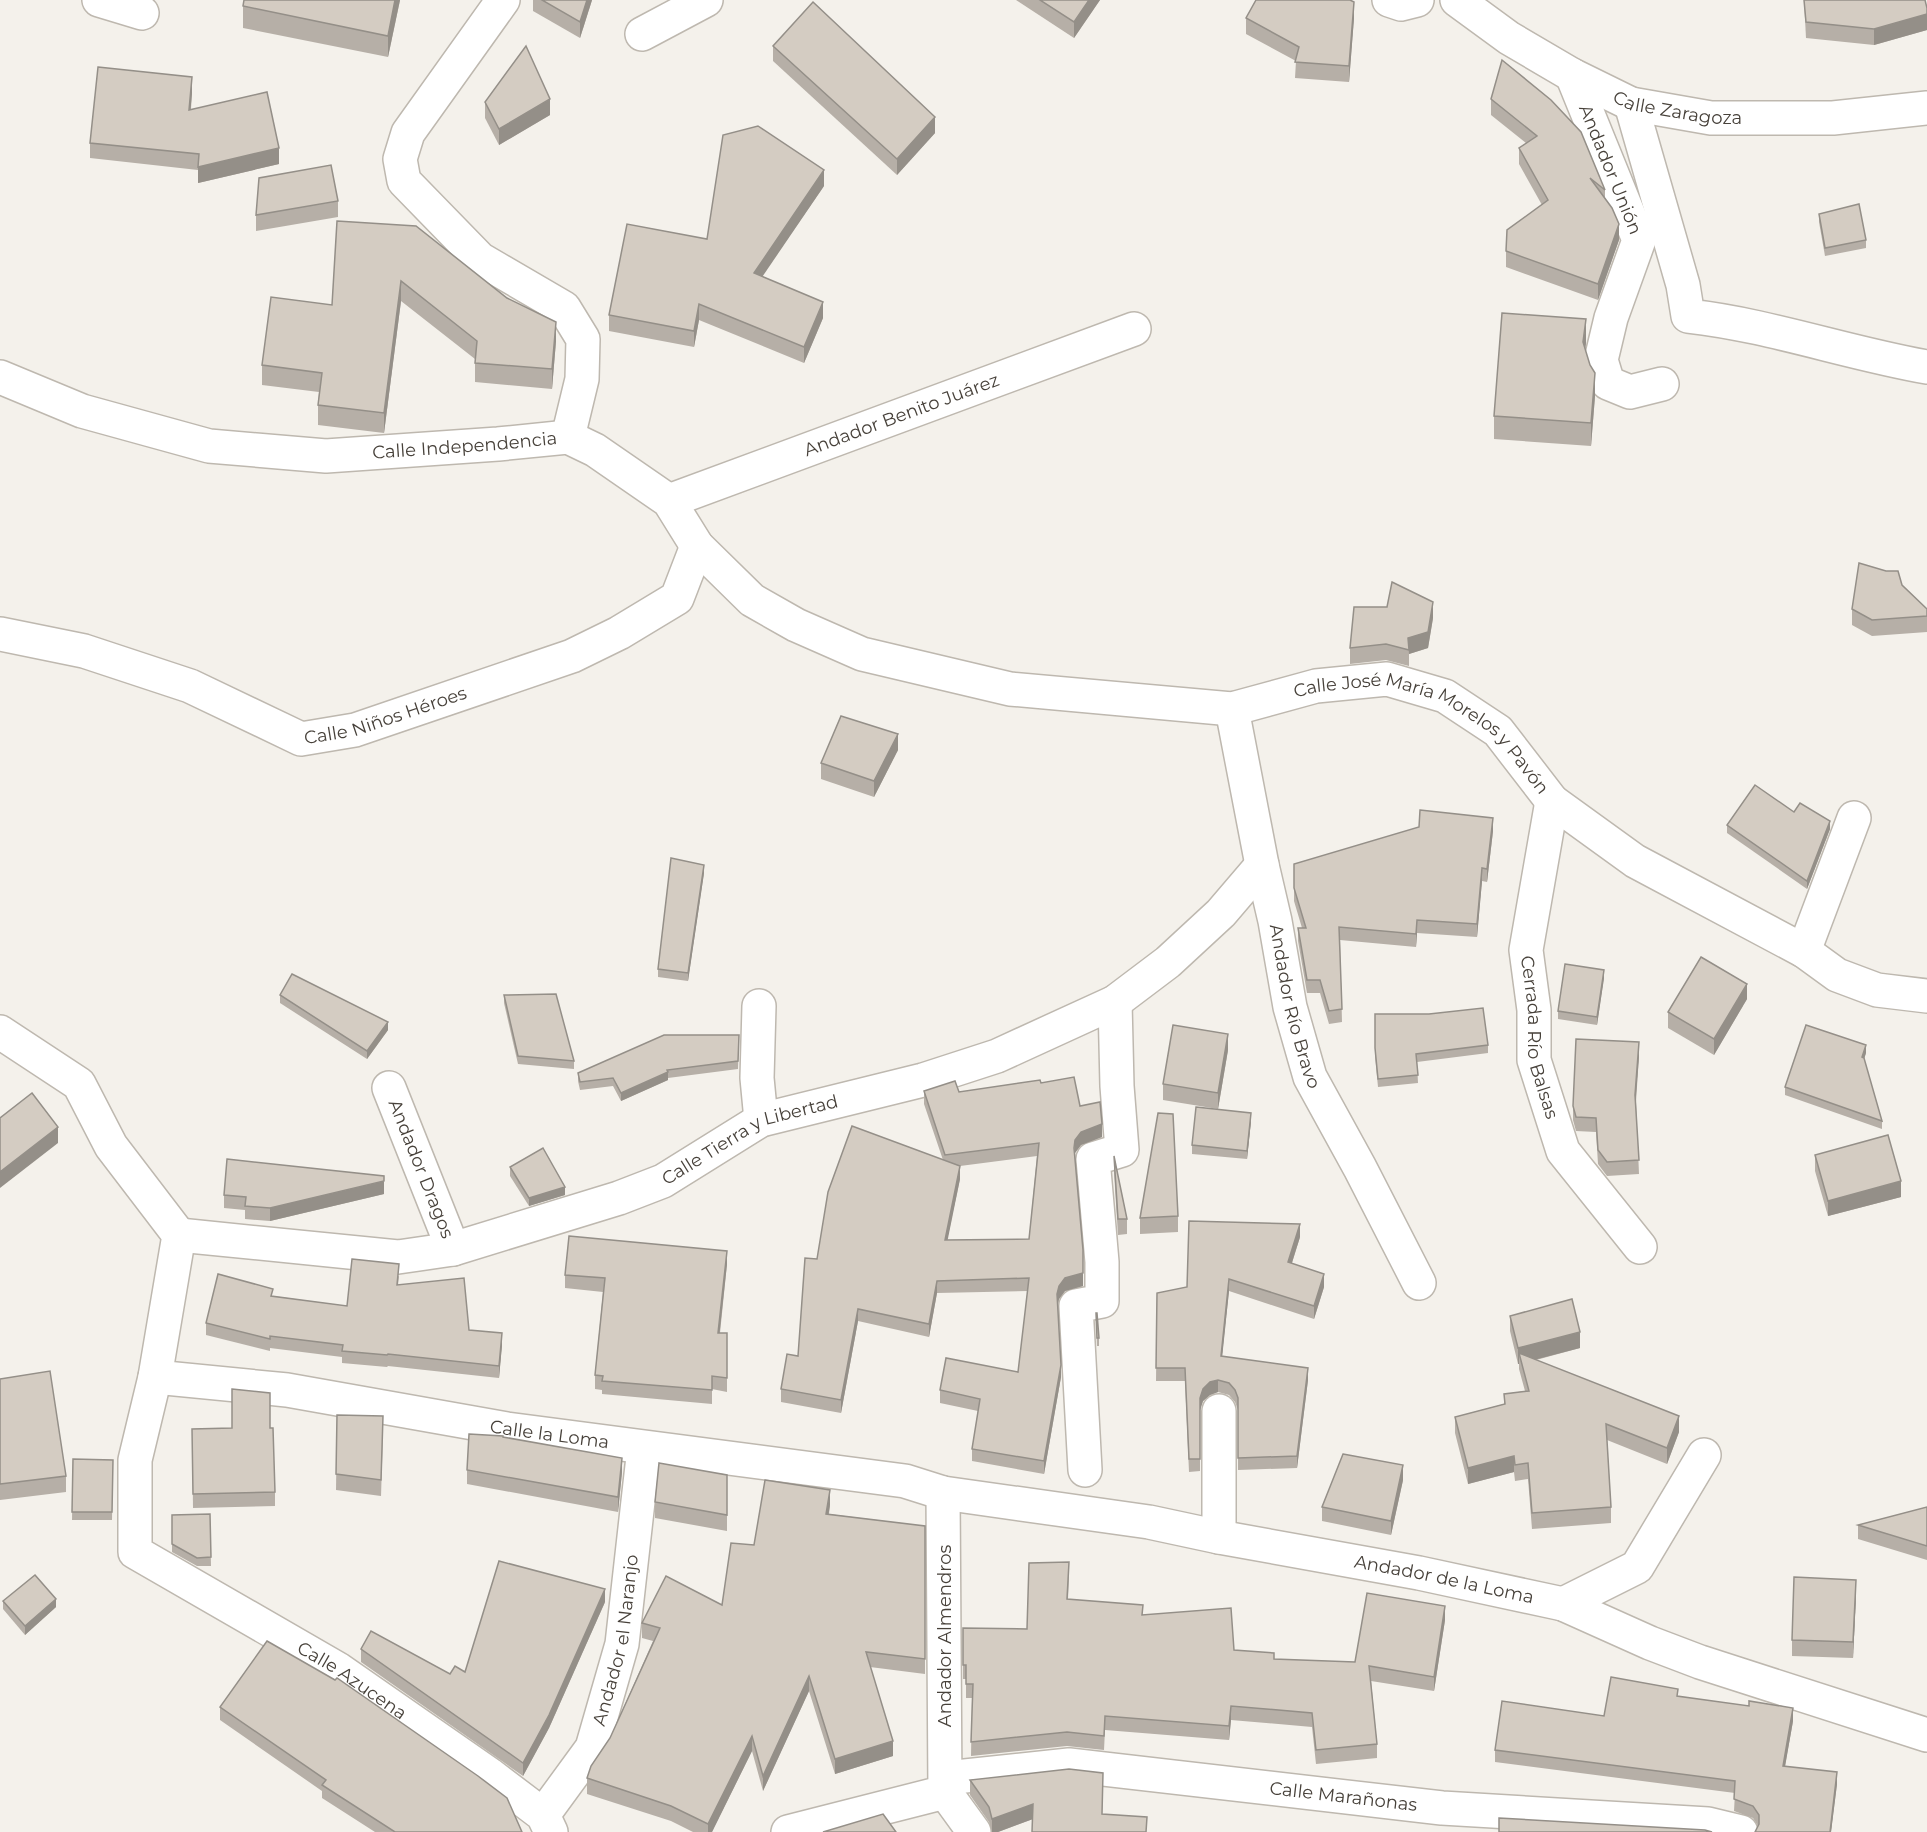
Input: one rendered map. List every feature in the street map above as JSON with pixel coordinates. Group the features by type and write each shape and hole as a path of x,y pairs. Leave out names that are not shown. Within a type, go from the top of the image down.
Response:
{"street":[{"path":"99,0 142,13"},
{"path":"503,0 408,133 400,159 404,181 480,259 564,308 583,339 582,379 568,437"},
{"path":"642,34 706,0"},
{"path":"1389,0 1401,4 1417,0"},
{"name":"Calle Zaragoza","path":"1457,0 1509,38 1572,75 1631,104 1711,118 1833,118 1927,108"},
{"name":"Andador Unión","path":"1572,75 1639,240 1611,318 1601,360 1608,383 1630,392 1662,384"},
{"path":"1631,104 1683,285 1688,316 1725,320 1892,361 1927,367"},
{"name":"Andador Benito Juárez","path":"669,501 1134,329"},
{"name":"Calle Independencia","path":"0,377 82,411 209,446 326,456 568,437 595,450 669,501 697,546 752,600 796,626 862,654"},
{"name":"Calle Niños Héroes","path":"0,634 84,651 189,686 301,739 356,730 573,656 619,633 677,598 697,546"},
{"name":"Calle José María Morelos y Pavón","path":"862,654 1010,689 1232,710 1316,686 1387,679 1446,696 1498,731 1552,801 1635,861 1804,951 1837,975 1877,990 1927,996"},
{"name":"Andador Río Bravo","path":"1232,710 1290,1007 1310,1077 1360,1167 1419,1284"},
{"name":"Cerrada Río Balsas","path":"1552,801 1526,950 1534,1010 1534,1059 1563,1151 1640,1247"},
{"path":"1804,951 1854,818"},
{"name":"Calle Tierra y Libertad","path":"179,1235 398,1257 453,1249 619,1198 663,1181 761,1120 923,1080 996,1056 1115,1002 1167,962 1221,913 1262,865"},
{"path":"1085,1470 1076,1306 1102,1301 1102,1262 1094,1159 1122,1150 1117,1086 1115,1002"},
{"path":"759,1006 757,1078 761,1120"},
{"path":"0,1032 79,1084 111,1146 179,1235 155,1377"},
{"name":"Andador Dragos","path":"389,1088 453,1249"},
{"name":"Calle la Loma","path":"155,1377 286,1390 507,1429 904,1481 944,1493"},
{"name":"Calle Azucena","path":"155,1377 135,1460 135,1552 338,1669 489,1774 547,1824"},
{"path":"1219,1411 1219,1537"},
{"name":"Andador el Naranjo","path":"547,1824 592,1748 622,1644 644,1448"},
{"path":"1563,1604 1637,1567 1704,1455"},
{"name":"Andador de la Loma","path":"944,1493 1149,1522 1419,1573 1563,1604 1650,1643 1700,1662 1927,1735"},
{"name":"Andador Almendros","path":"944,1493 945,1785"},
{"name":"Calle Marañonas","path":"788,1832 945,1785 1069,1765 1442,1808 1708,1824 1741,1832"},
{"path":"945,1785 974,1832"}],"building":[{"path":"244,0 395,0 388,36 243,6"},
{"path":"542,0 587,0 580,22"},
{"path":"1040,0 1089,0 1074,22"},
{"path":"1256,0 1350,0 1354,2 1349,66 1295,62 1299,47 1246,18"},
{"path":"1804,0 1925,0 1927,14 1874,29 1806,22"},
{"path":"813,2 935,117 897,159 773,46"},
{"path":"526,46 550,99 499,129 485,102"},
{"path":"1502,60 1551,100 1581,132 1605,190 1590,178 1612,208 1619,224 1598,284 1506,251 1507,230 1548,200 1519,148 1537,136 1491,99"},
{"path":"98,67 192,77 189,110 267,92 279,148 198,167 199,154 90,143"},
{"path":"758,126 824,170 754,273 823,302 804,347 699,304 694,331 609,315 627,224 707,239 723,135"},
{"path":"331,165 338,201 256,215 259,178"},
{"path":"1859,204 1866,240 1825,248 1819,214"},
{"path":"337,221 416,226 507,298 556,322 552,369 475,363 477,341 401,281 384,413 318,405 322,373 262,365 271,297 332,305"},
{"path":"1502,313 1586,319 1583,342 1595,373 1591,423 1494,416"},
{"path":"1859,563 1886,571 1898,571 1902,585 1927,609 1927,616 1872,620 1852,609"},
{"path":"1392,582 1433,602 1428,632 1408,638 1409,650 1386,644 1350,648 1354,607 1387,607"},
{"path":"841,716 898,734 874,781 821,763"},
{"path":"1755,785 1794,812 1800,803 1830,821 1807,881 1727,825"},
{"path":"1420,810 1493,818 1487,869 1482,868 1477,924 1417,920 1416,934 1339,927 1342,1009 1329,1011 1320,980 1307,980 1298,928 1306,928 1294,888 1294,864 1419,827"},
{"path":"671,858 704,865 688,973 658,969"},
{"path":"1701,957 1747,984 1714,1039 1668,1012"},
{"path":"1565,964 1604,970 1597,1017 1558,1011"},
{"path":"292,974 388,1022 367,1051 280,995"},
{"path":"556,994 574,1061 518,1056 504,995"},
{"path":"1483,1008 1488,1045 1416,1054 1418,1075 1378,1079 1375,1014 1429,1014"},
{"path":"1173,1025 1228,1034 1218,1093 1163,1084"},
{"path":"1806,1025 1866,1045 1862,1057 1882,1121 1785,1087"},
{"path":"664,1035 739,1035 738,1061 667,1070 668,1072 621,1093 613,1078 580,1082 578,1073"},
{"path":"1576,1039 1639,1042 1635,1095 1639,1160 1607,1162 1598,1150 1596,1118 1576,1117 1573,1106"},
{"path":"1074,1077 1080,1106 1100,1102 1102,1124 1081,1132 1075,1140 1083,1273 1065,1278 1057,1294 1061,1365 1044,1461 972,1449 980,1399 940,1390 946,1358 1018,1372 1029,1278 937,1281 929,1324 858,1309 841,1400 781,1389 787,1354 798,1356 805,1258 817,1259 828,1192 852,1126 960,1166 945,1240 1029,1239 1039,1143 945,1155 924,1091 955,1081 959,1092"},
{"path":"32,1093 58,1127 0,1172 0,1118"},
{"path":"1196,1107 1251,1113 1247,1151 1192,1145"},
{"path":"1158,1113 1173,1114 1178,1216 1140,1218"},
{"path":"1888,1135 1901,1181 1828,1201 1815,1155"},
{"path":"543,1148 565,1187 529,1198 510,1167"},
{"path":"1114,1156 1116,1166 1127,1219 1118,1219"},
{"path":"227,1159 384,1176 384,1181 270,1208 245,1206 246,1197 224,1195"},
{"path":"1189,1221 1300,1224 1288,1262 1324,1274 1314,1306 1229,1279 1221,1356 1308,1368 1297,1456 1238,1458 1238,1398 1229,1383 1218,1380 1210,1382 1203,1389 1200,1398 1200,1459 1189,1459 1185,1368 1156,1368 1157,1293 1187,1287"},
{"path":"569,1236 727,1251 718,1333 727,1333 727,1378 712,1376 712,1390 602,1381 603,1376 595,1375 605,1278 565,1275"},
{"path":"352,1259 399,1264 397,1285 464,1278 469,1330 502,1333 499,1366 342,1351 343,1345 270,1336 270,1339 206,1323 218,1274 273,1289 271,1296 347,1306"},
{"path":"1572,1299 1580,1332 1518,1348 1510,1316"},
{"path":"1097,1313 1099,1338 1097,1338"},
{"path":"1519,1353 1679,1416 1667,1448 1606,1424 1611,1507 1532,1513 1528,1463 1515,1465 1514,1456 1468,1468 1455,1417 1505,1404 1504,1394 1529,1391"},
{"path":"50,1371 66,1476 0,1484 0,1379"},
{"path":"232,1389 270,1393 275,1492 193,1494 192,1429 232,1428"},
{"path":"337,1415 383,1416 381,1480 336,1474"},
{"path":"469,1434 503,1436 622,1458 618,1497 467,1470"},
{"path":"1343,1454 1403,1465 1391,1521 1322,1507"},
{"path":"73,1459 113,1460 112,1512 72,1512"},
{"path":"659,1463 727,1475 727,1515 655,1502"},
{"path":"765,1480 830,1490 826,1514 925,1526 925,1659 866,1652 893,1741 835,1759 809,1676 763,1776 752,1736 708,1824 671,1806 587,1778 591,1766 610,1738 660,1628 642,1623 666,1576 722,1605 731,1543 754,1545"},
{"path":"1927,1507 1927,1546 1858,1525"},
{"path":"210,1514 211,1557 197,1558 172,1544 172,1515"},
{"path":"499,1561 605,1589 549,1715 523,1763 361,1649 371,1631 450,1674 455,1666 465,1672"},
{"path":"1069,1562 1067,1599 1143,1605 1142,1615 1231,1608 1234,1650 1274,1653 1274,1659 1355,1662 1367,1593 1445,1606 1434,1677 1369,1666 1377,1744 1316,1750 1312,1713 1231,1706 1229,1726 1105,1716 1104,1736 1067,1732 971,1742 973,1684 966,1684 966,1665 963,1665 963,1628 1027,1629 1029,1563"},
{"path":"35,1575 56,1599 25,1626 3,1601"},
{"path":"1794,1577 1856,1580 1853,1642 1792,1640"},
{"path":"267,1641 335,1680 337,1678 478,1776 507,1798 522,1832 395,1832 322,1785 326,1780 220,1707"},
{"path":"1611,1677 1678,1689 1677,1696 1749,1706 1749,1701 1793,1708 1783,1766 1837,1772 1830,1832 1755,1832 1759,1824 1759,1815 1753,1806 1734,1799 1735,1781 1495,1750 1502,1701 1604,1716"},
{"path":"1069,1769 1103,1773 1102,1814 1147,1817 1146,1832 1032,1832 1033,1804 992,1819 989,1807 970,1780"},
{"path":"883,1814 896,1832 823,1832"},
{"path":"1499,1818 1705,1830 1712,1832 1499,1832"}]}
